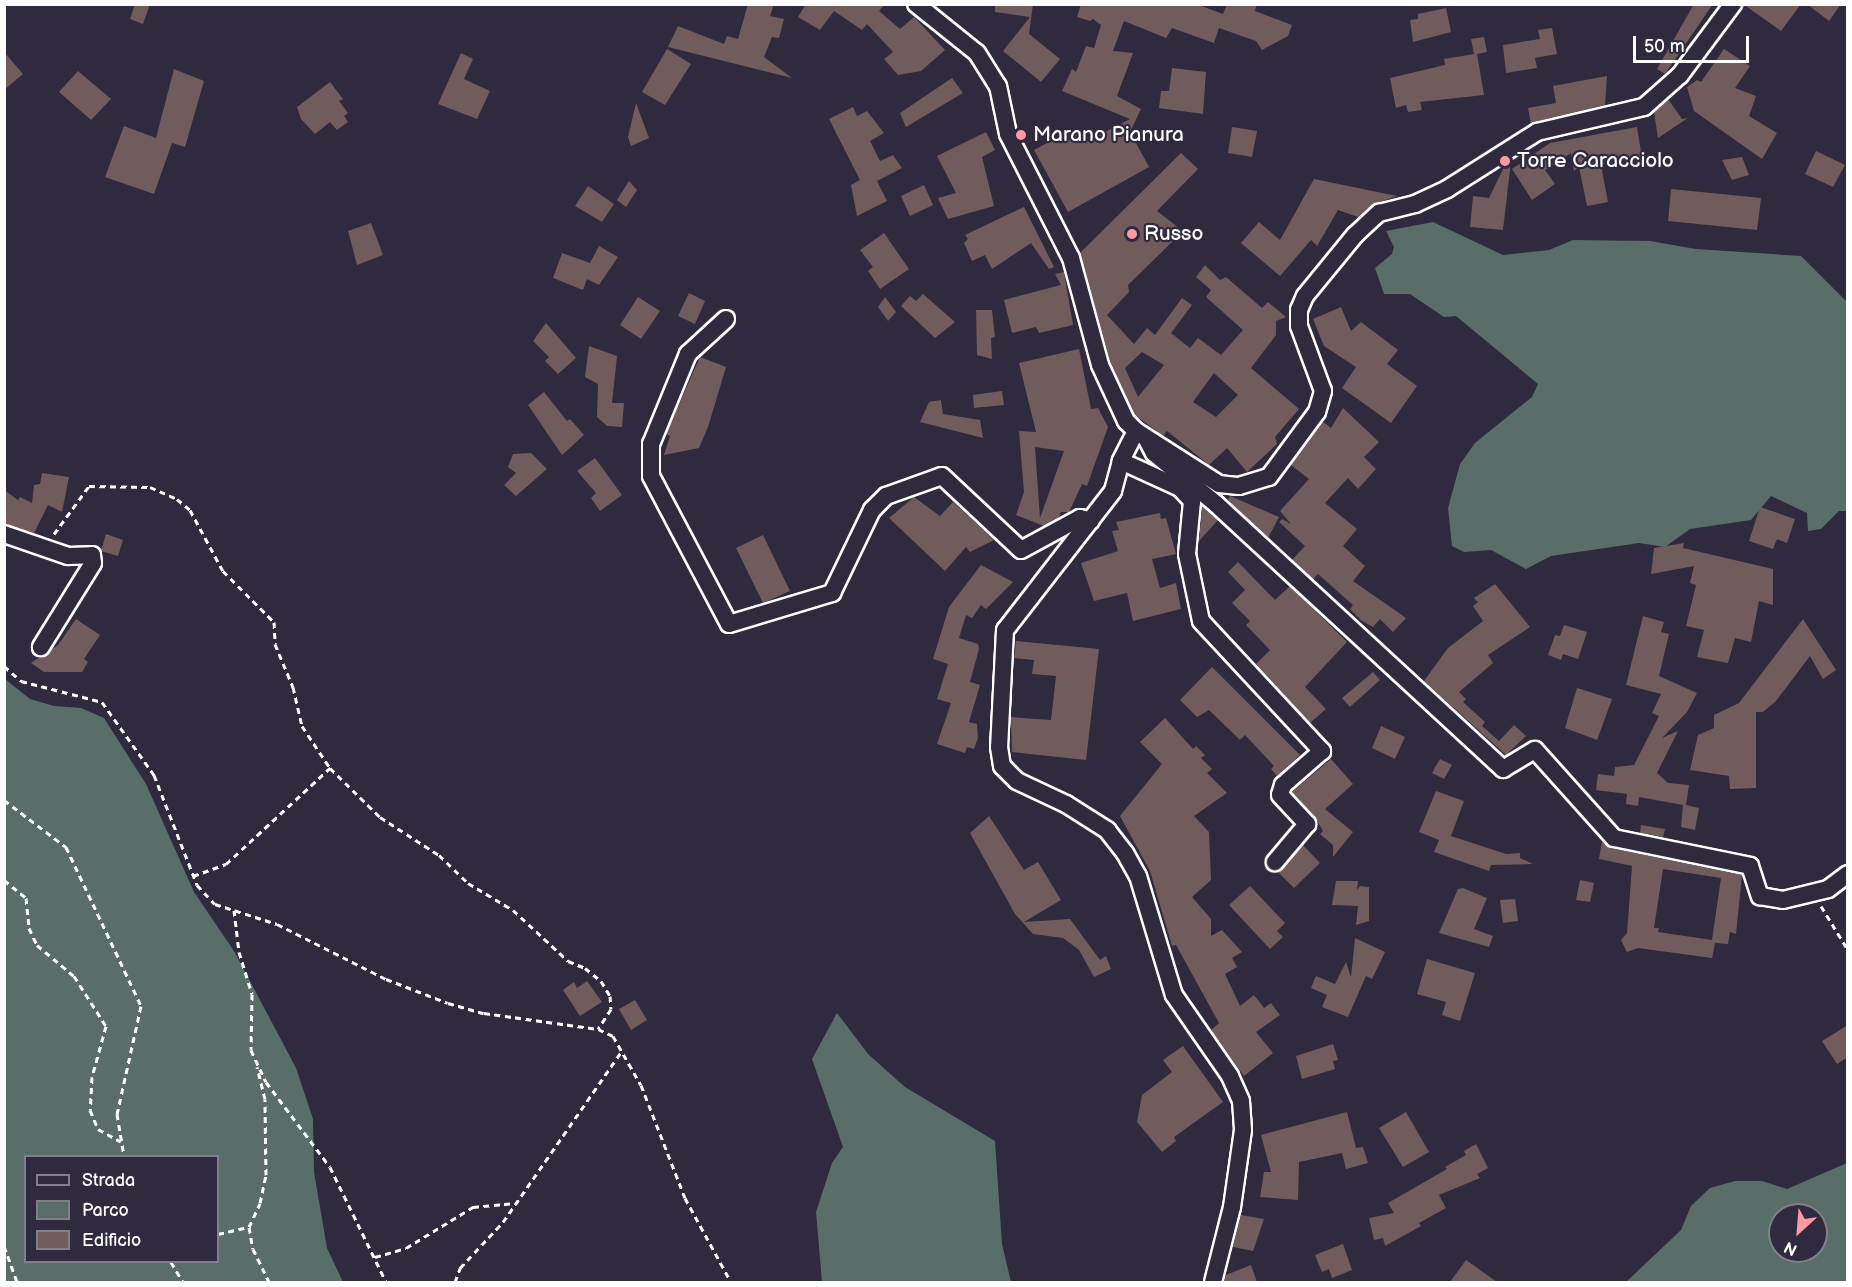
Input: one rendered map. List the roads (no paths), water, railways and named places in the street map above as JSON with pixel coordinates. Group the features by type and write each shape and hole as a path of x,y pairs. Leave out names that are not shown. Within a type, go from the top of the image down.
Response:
{"street":[{"path":"916,4 977,53 998,86 1008,134 1020,164 1071,258 1100,366 1126,421 1141,434 1220,483 1239,486 1269,477 1317,412 1323,391 1299,326 1299,310 1305,296 1355,235 1379,213 1448,189 1537,132 1644,107 1680,75 1732,4"},
{"path":"726,319 688,354 651,444 651,476 729,624 832,593 872,510 886,496 942,476 1021,550 1080,518 1091,521"},
{"path":"1141,434 1121,461 1113,491 1005,630 1001,654 1002,766 1017,781 1066,804 1107,830 1125,853 1138,876 1174,995 1230,1076 1241,1101 1243,1130 1235,1185 1213,1282"},
{"path":"1141,434 1154,453 1216,504 1503,769 1535,750 1614,838 1750,866 1760,896 1775,900 1828,889 1848,874"},
{"path":"1121,461 1180,488 1192,501 1187,554 1201,621 1322,751 1283,785 1280,795 1307,824 1275,862"},
{"path":"4,534 68,556 92,555 93,563 41,647"}],"place":[{"name":"Marano Pianura","path":"1021,135"},
{"name":"Torre Caracciolo","path":"1505,161"},
{"name":"Russo","path":"1132,234"}]}
